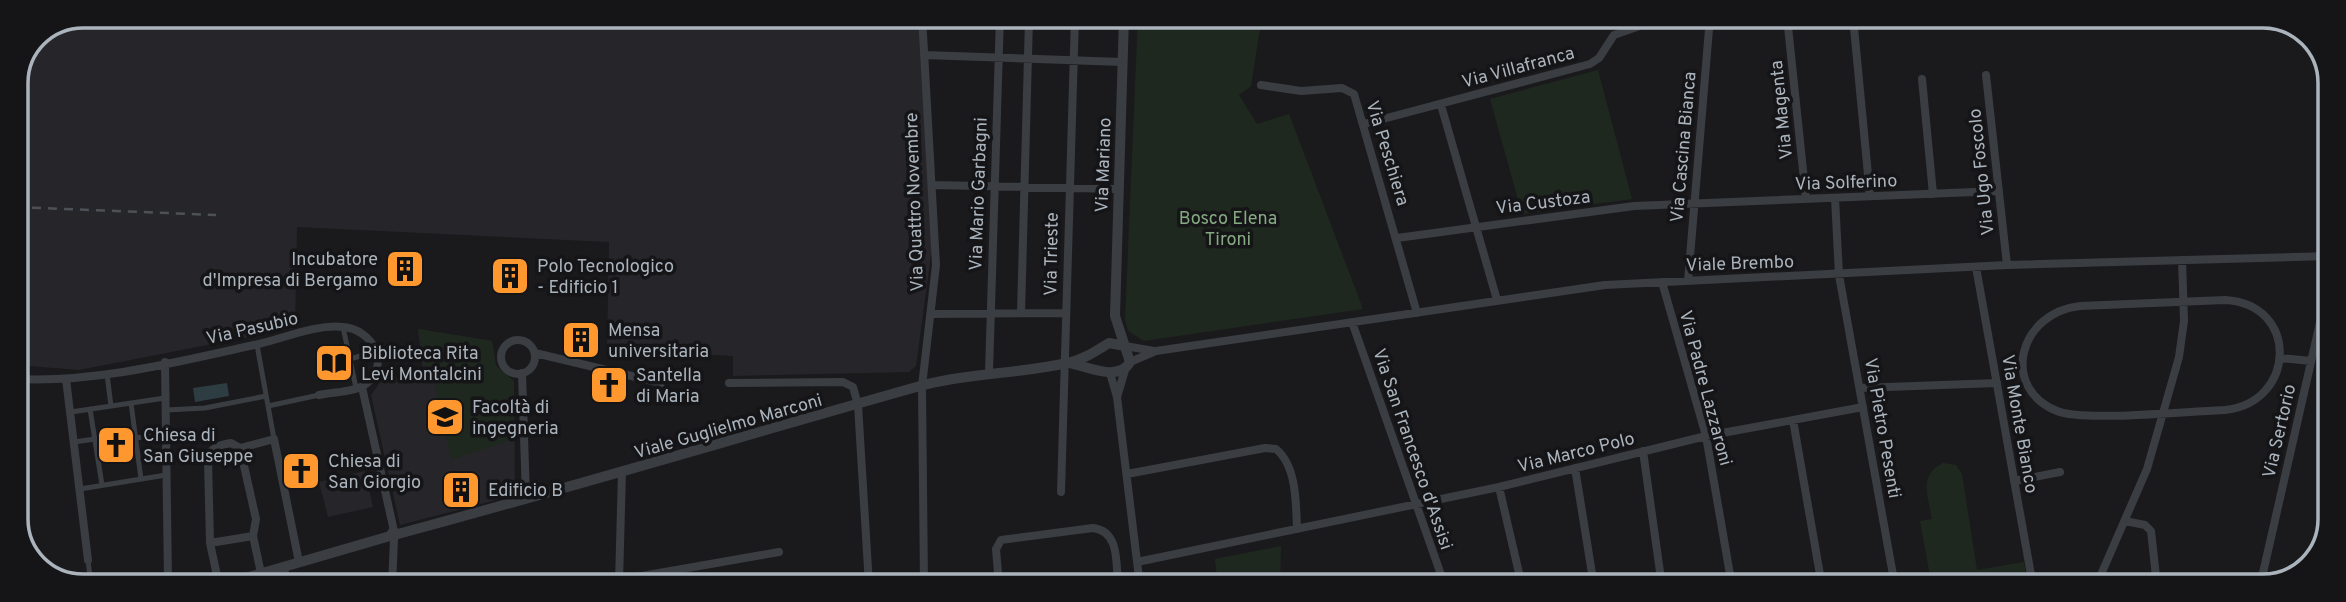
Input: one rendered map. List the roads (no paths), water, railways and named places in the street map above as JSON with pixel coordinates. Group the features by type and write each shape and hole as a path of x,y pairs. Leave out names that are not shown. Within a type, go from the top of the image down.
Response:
{"street":[{"name":"Via Quattro Novembre","path":"922,28 936,265 922,386 924,574"},
{"name":"Via Mario Garbagni","path":"989,372 1000,28"},
{"name":"Via Trieste","path":"1021,313 1029,28"},
{"name":"Via Trieste","path":"1061,492 1075,28"},
{"name":"Via Mariano","path":"1123,28 1115,316 1125,346"},
{"name":"Via Villafranca","path":"1364,124 1590,64 1599,58 1611,36 1634,28"},
{"name":"Via Cascina Bianca","path":"1688,281 1709,28"},
{"name":"Via Magenta","path":"1788,28 1806,199"},
{"path":"1854,28 1870,196"},
{"path":"923,55 1122,62"},
{"name":"Via Ugo Foscolo","path":"1986,75 2007,265"},
{"path":"1922,79 1933,194"},
{"name":"Via Peschiera","path":"1261,85 1301,91 1348,89 1355,97 1417,313"},
{"path":"1441,105 1497,300"},
{"path":"932,185 1118,189"},
{"name":"Via Solferino","path":"1694,204 1999,191"},
{"name":"Via Pietro Pesenti","path":"1835,198 1839,275 1893,574"},
{"name":"Via Custoza","path":"1397,239 1634,206 1694,204"},
{"name":"Viale Brembo","path":"1125,346 1157,351 1593,286 2007,265 2318,256"},
{"path":"2101,574 2147,470 2182,342 2182,260"},
{"name":"Via Monte Bianco","path":"1976,267 2031,574"},
{"name":"Via Padre Lazzaroni","path":"1661,282 1706,436 1730,574"},
{"path":"2229,300 2251,307 2263,315 2276,331 2280,358 2270,385 2250,404 2228,409 2074,415 2056,411 2044,403 2030,385 2023,354 2037,324 2061,309 2184,302 2229,300"},
{"path":"932,314 1066,313"},
{"name":"Via Mariano","path":"1102,348 1115,316"},
{"name":"Via San Francesco d'Assisi","path":"1352,322 1441,574"},
{"path":"268,406 359,387 376,368 377,351 366,335 345,327 350,359 359,387 394,535 392,574"},
{"name":"Via Pasubio","path":"28,380 107,374 257,345 315,330 345,327"},
{"name":"Via Sertorio","path":"2263,574 2318,331"},
{"path":"535,353 531,368 522,373 512,372 504,365 502,355 506,346 514,340 524,341 535,353 661,383"},
{"name":"Viale Guglielmo Marconi","path":"1066,364 1115,342 1125,346"},
{"path":"257,345 299,562"},
{"path":"1117,397 1127,366 1125,346"},
{"path":"1102,348 1099,361 1107,371 1117,397 1138,574"},
{"path":"350,359 377,351"},
{"name":"Viale Brembo","path":"1127,366 1157,351"},
{"path":"2280,358 2311,361"},
{"path":"165,362 166,475 172,574"},
{"name":"Viale Guglielmo Marconi","path":"258,574 922,386 989,372 1066,364 1107,371 1127,366"},
{"path":"522,373 526,498"},
{"path":"107,374 111,406"},
{"path":"66,379 90,574"},
{"path":"729,383 843,382 853,387 858,405 868,574"},
{"path":"1860,387 1997,383"},
{"path":"165,410 205,408 266,396"},
{"path":"71,412 165,398"},
{"path":"131,403 141,479"},
{"name":"Via Marco Polo","path":"1137,562 1499,487 1706,436 1863,407"},
{"path":"90,409 102,485"},
{"path":"1793,420 1820,574"},
{"path":"136,438 165,433"},
{"path":"74,442 95,439"},
{"path":"217,574 210,543 208,456 214,448 229,443 240,448 274,439"},
{"path":"240,448 257,521 253,536 261,573"},
{"path":"1127,474 1274,448 1282,454 1292,482 1297,529"},
{"path":"1643,452 1660,574"},
{"path":"1575,468 1592,574"},
{"path":"619,574 622,472"},
{"path":"2014,481 2060,472"},
{"path":"80,489 166,475"},
{"path":"1499,487 1519,574"},
{"path":"2125,521 2145,525 2151,531 2156,574"},
{"path":"998,574 996,549 1001,540 1093,528 1103,530 1112,538 1116,574"},
{"path":"210,543 253,536"},
{"path":"662,574 779,552"},
{"path":"283,567 285,574"}],"railway":[{"path":"28,207 216,215"}],"place":[{"name":"Incubatore d'Impresa di Bergamo","path":"405,269"},
{"name":"Polo Tecnologico - Edificio 1","path":"510,276"},
{"name":"Mensa universitaria","path":"581,340"},
{"name":"Biblioteca Rita Levi Montalcini","path":"334,363"},
{"name":"Santella di Maria","path":"609,385"},
{"name":"Facoltà di ingegneria","path":"445,417"},
{"name":"Chiesa di San Giuseppe","path":"116,445"},
{"name":"Chiesa di San Giorgio","path":"301,471"},
{"name":"Edificio B","path":"461,490"}],"park label":[{"name":"Bosco Elena Tironi","path":"1228,228"}]}
